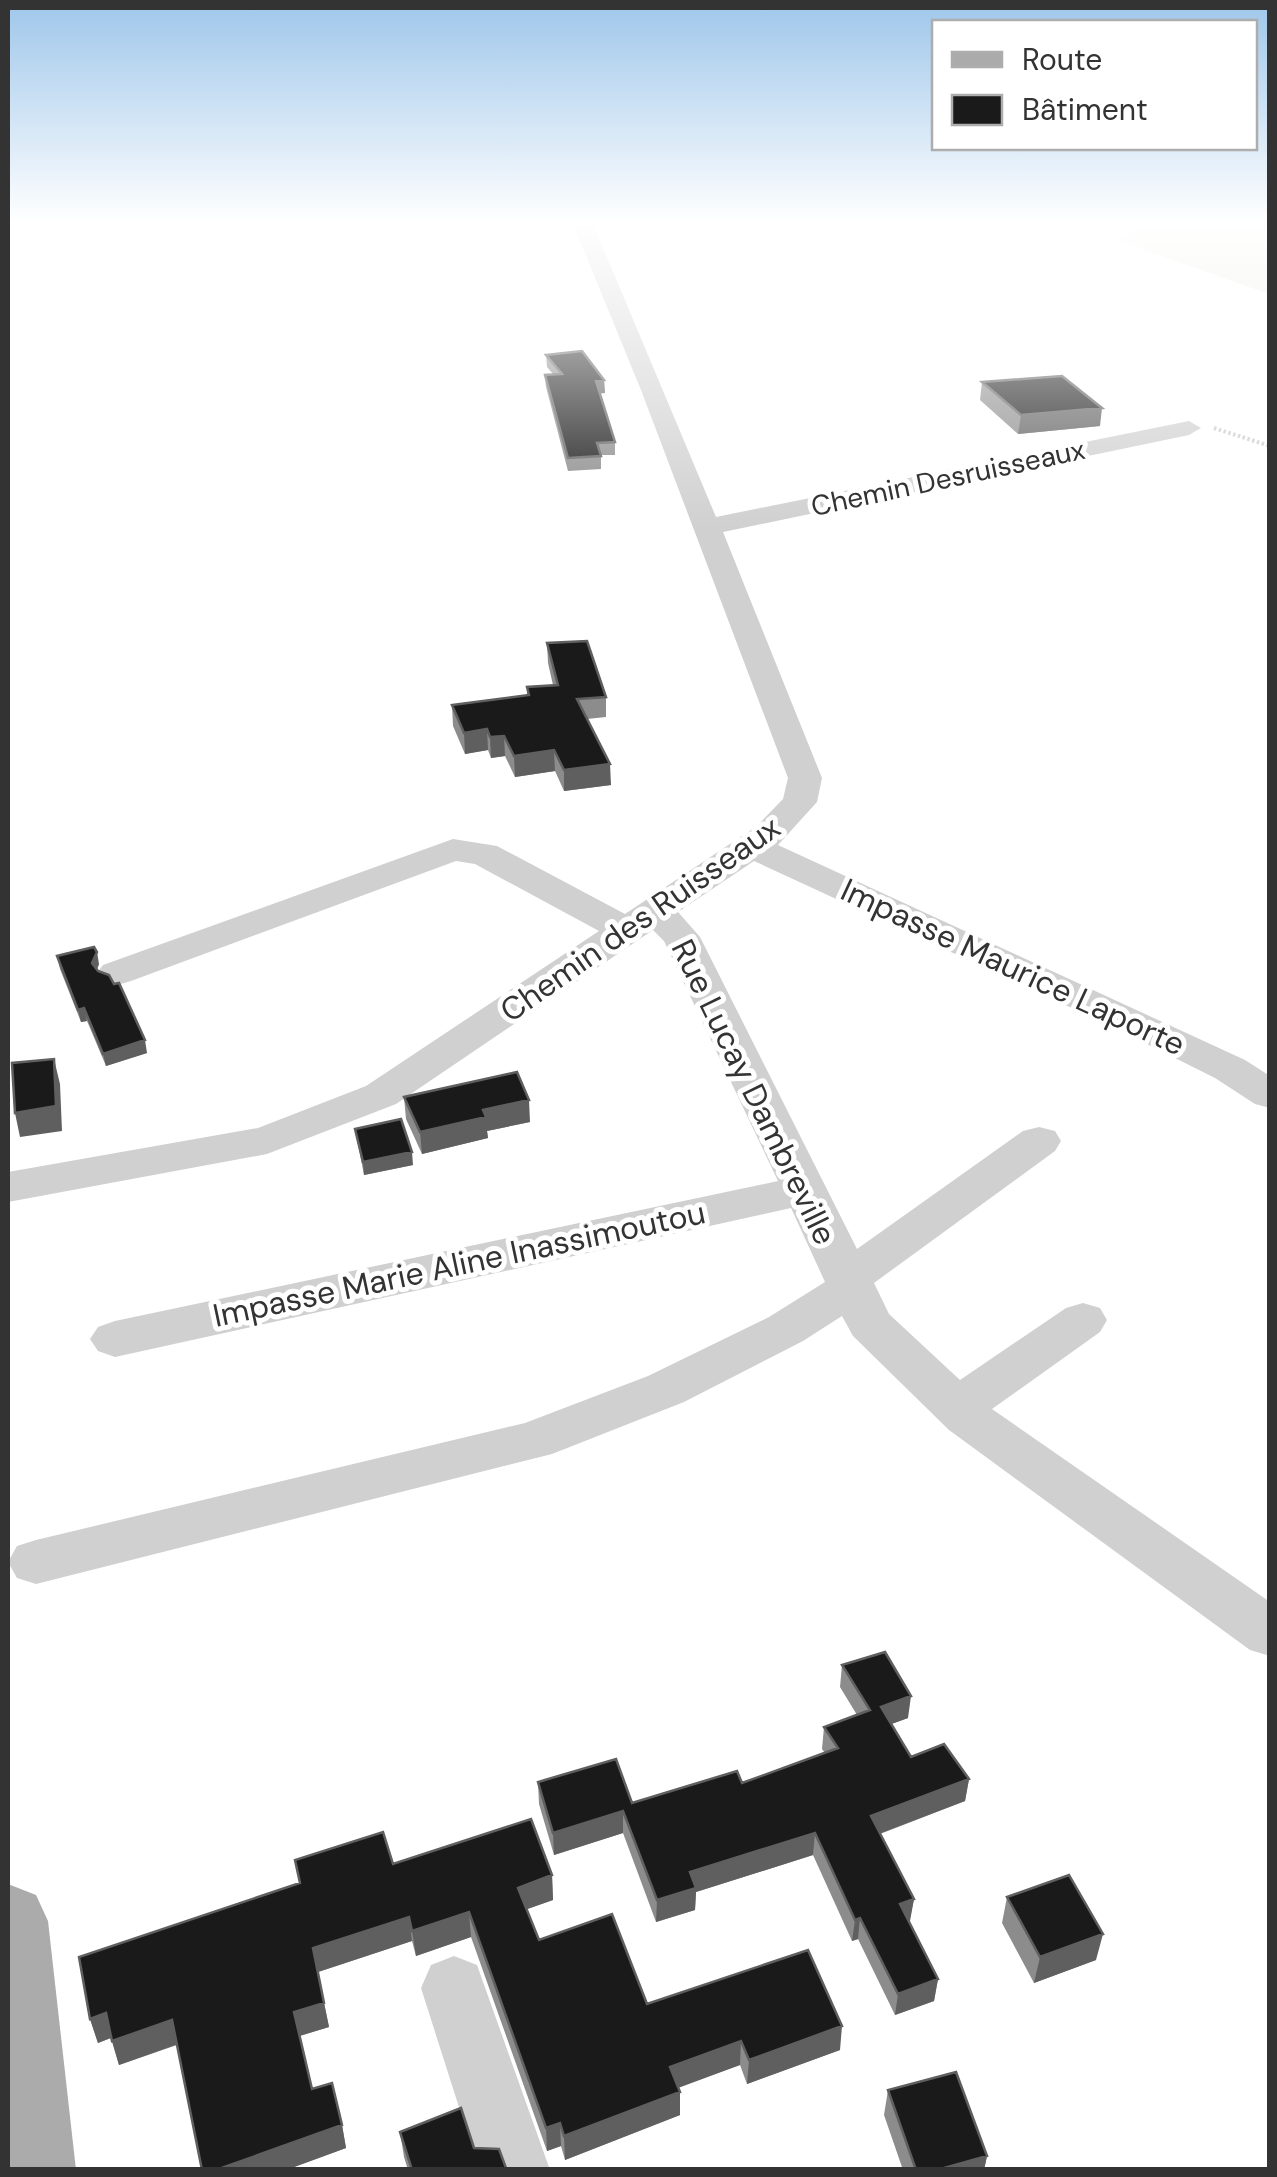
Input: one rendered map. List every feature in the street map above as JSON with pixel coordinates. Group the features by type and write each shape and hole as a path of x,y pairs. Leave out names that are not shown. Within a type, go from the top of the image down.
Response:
{"main road":[{"path":"8,1922 32,2170"}],"street":[{"name":"Chemin des Ruisseaux","path":"8,1187 267,1140 381,1095 770,834 800,802 804,778 625,326"},
{"name":"Chemin Desruisseaux","path":"707,527 1190,428"},
{"name":"Impasse Maurice Laporte","path":"752,846 1127,1018 1230,1069 1270,1096"},
{"path":"117,973 454,850 484,854 640,920"},
{"name":"Rue Lucay Dambreville","path":"640,920 681,937 870,1324 958,1407 1270,1633"},
{"name":"Rue Lucay Dambreville","path":"849,1283 1039,1141"},
{"name":"Impasse Marie Aline Inassimoutou","path":"115,1340 804,1192"},
{"path":"36,1562 534,1440 666,1390 786,1329 849,1283"},
{"path":"958,1407 1083,1320"},
{"path":"454,1988 515,2170"}],"path":[{"path":"1190,428 1215,428 1270,446"}],"building":[{"path":"582,351 604,380 596,381 615,442 597,443 601,456 568,458 545,375 562,374 546,355"},
{"path":"1062,376 1102,408 1021,415 982,382"},
{"path":"587,641 606,697 577,699 610,764 564,770 554,750 514,756 504,736 490,737 487,729 464,733 452,705 529,695 527,687 558,685 547,643"},
{"path":"94,947 97,952 92,963 98,971 109,975 114,984 119,983 145,1040 103,1054 84,1008 78,1010 57,956"},
{"path":"54,1059 56,1106 15,1113 12,1063"},
{"path":"517,1072 529,1100 483,1110 486,1117 420,1132 404,1097"},
{"path":"401,1119 412,1152 363,1162 355,1129"},
{"path":"885,1652 911,1696 881,1707 911,1757 944,1744 969,1779 871,1816 914,1899 900,1904 938,1979 898,1994 860,1918 855,1920 815,1833 690,1872 696,1888 657,1900 623,1811 553,1833 538,1782 616,1759 632,1803 737,1771 742,1783 838,1748 824,1727 870,1710 842,1665"},
{"path":"531,1819 552,1875 518,1888 539,1940 612,1914 647,2004 808,1950 842,2026 749,2060 741,2041 670,2067 680,2092 564,2136 560,2123 546,2128 469,1912 412,1931 409,1917 313,1948 324,2003 294,2012 312,2089 332,2083 342,2125 216,2170 202,2170 172,2020 112,2041 106,2013 90,2019 79,1957 300,1883 295,1860 383,1832 393,1864"},
{"path":"1069,1875 1103,1934 1040,1957 1007,1897"},
{"path":"956,2072 987,2156 937,2170 916,2170 888,2090"},
{"path":"461,2108 474,2148 499,2149 506,2168 412,2170 400,2132"}]}
